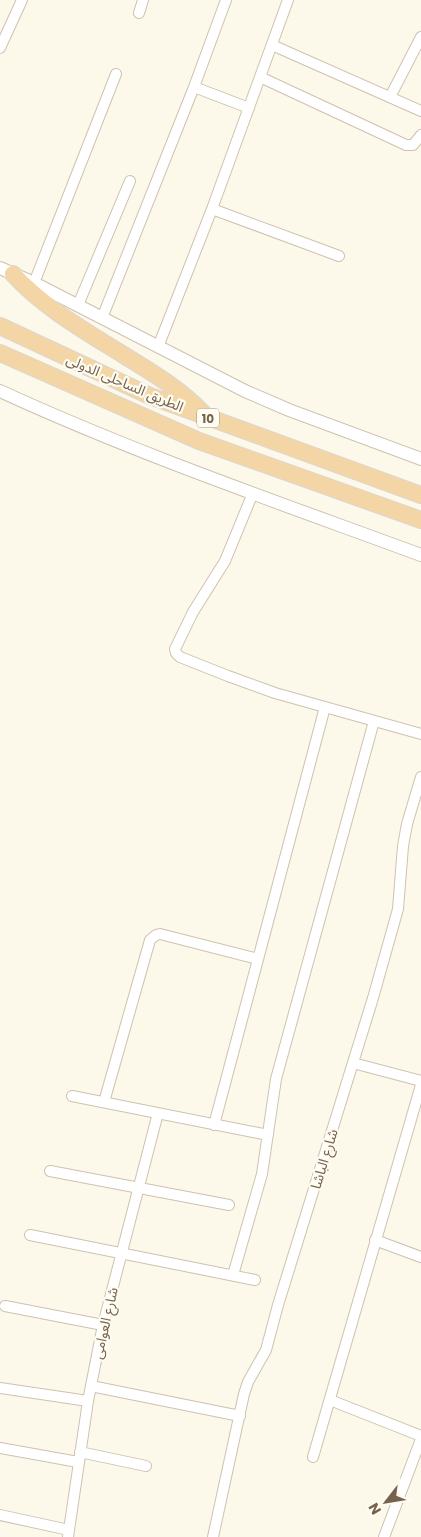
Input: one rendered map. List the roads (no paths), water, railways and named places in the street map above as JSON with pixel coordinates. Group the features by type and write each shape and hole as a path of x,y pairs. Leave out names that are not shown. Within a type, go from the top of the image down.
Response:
{"highway":[{"path":"7,271 52,307 176,389 208,418"},
{"name":"الطريق الساحلى الدولى","path":"0,326 141,392 421,494"},
{"name":"الطريق الساحلى الدولى","path":"0,353 198,441 421,520"}],"street":[{"path":"0,48 22,0"},
{"path":"139,13 144,0"},
{"path":"102,318 194,87 226,0"},
{"path":"158,347 212,209 288,0"},
{"path":"390,97 421,37"},
{"path":"272,45 421,111"},
{"path":"34,283 116,74"},
{"path":"260,77 406,145 416,144 421,135"},
{"path":"194,87 249,108"},
{"path":"78,305 130,181"},
{"path":"212,209 340,256"},
{"path":"7,271 78,305 210,374 289,410 421,458"},
{"path":"0,391 120,442 421,555"},
{"path":"253,493 225,561 184,628 175,649 176,653 180,657 228,676 325,707 421,734"},
{"path":"214,1124 325,707"},
{"path":"233,1275 262,1174 276,1079 374,721"},
{"name":"شارع الباشا","path":"213,1537 248,1382 266,1350 278,1305 354,1063 398,909 403,846 407,824 421,777"},
{"path":"104,1102 150,940 153,937 160,934 258,959"},
{"path":"313,1457 421,1083 354,1063"},
{"path":"72,1096 268,1135"},
{"name":"شارع العوامى","path":"69,1534 88,1401 103,1325 158,1113"},
{"path":"50,1171 229,1204"},
{"path":"30,1235 255,1280"},
{"path":"376,1240 421,1257"},
{"path":"5,1306 103,1325"},
{"path":"91,1386 240,1416"},
{"path":"0,1388 88,1401"},
{"path":"330,1400 421,1438 384,1537"},
{"path":"0,1448 146,1466"},
{"path":"0,1516 69,1534"}]}
